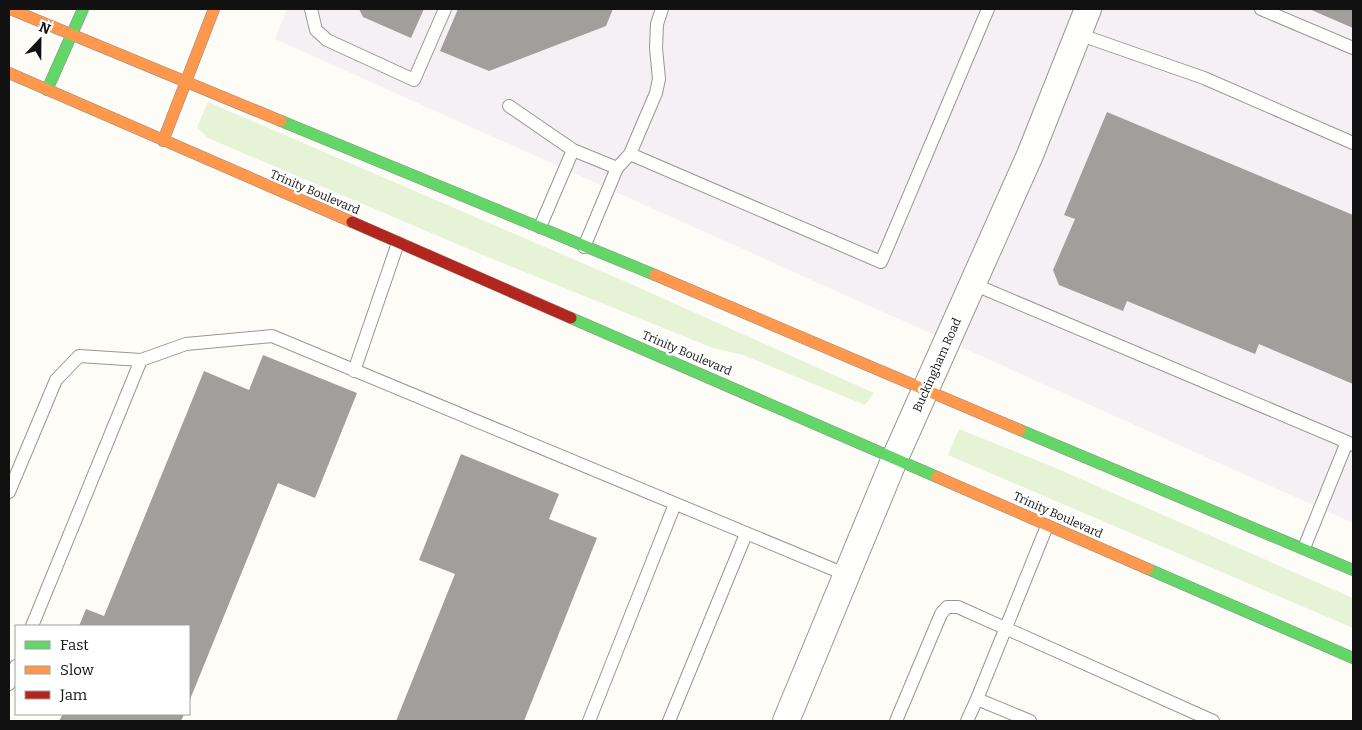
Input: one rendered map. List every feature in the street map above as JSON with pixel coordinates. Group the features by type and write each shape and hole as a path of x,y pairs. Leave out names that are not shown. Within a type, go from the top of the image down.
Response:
{"main road":[{"path":"10,9 71,36 540,227 1353,570"},
{"path":"47,90 83,9"},
{"path":"164,141 214,9"},
{"name":"Trinity Boulevard","path":"9,73 1353,658"}],"street":[{"name":"Buckingham Road","path":"786,721 895,458 1030,155 1088,9"}],"lane":[{"path":"311,9 316,30 327,40 414,80 445,9"},
{"path":"584,247 617,168 630,154 656,93 659,79 656,48 657,24 662,9"},
{"path":"630,154 881,262 988,9"},
{"path":"1260,9 1353,48"},
{"path":"1078,34 1204,78 1353,143"},
{"path":"509,106 573,150 617,168"},
{"path":"540,227 573,150"},
{"path":"354,371 398,242"},
{"path":"973,284 1350,443 1304,548"},
{"path":"9,492 56,380 79,356 142,360 186,344 272,336 847,575"},
{"path":"32,625 142,360"},
{"path":"589,721 675,504"},
{"path":"967,721 1047,526"},
{"path":"669,721 746,534"},
{"path":"896,721 941,614 948,607 958,608 1213,721"},
{"path":"9,684 15,669"},
{"path":"977,699 1030,721"}],"shaded area":[{"path":"287,9 1353,9 1353,523 275,39"}],"green space":[{"path":"208,102 631,284 874,393 865,405 743,355 713,348 478,253 208,138 197,127"},
{"path":"959,429 1058,469 1353,598 1353,628 948,455"}],"building":[{"path":"359,9 424,9 411,38 363,17"},
{"path":"458,9 613,9 606,26 489,71 440,51"},
{"path":"1309,9 1353,9 1353,28"},
{"path":"1107,112 1353,215 1353,384 1259,344 1255,354 1127,301 1123,311 1059,285 1053,270 1075,219 1064,215"},
{"path":"263,355 357,393 315,498 278,483 190,700 190,625 79,625 86,609 104,616 204,371 249,390"},
{"path":"461,454 559,494 549,519 597,538 524,721 396,721 455,574 419,560"},
{"path":"62,715 184,715 181,721 59,721"}],"traffic: fast":[{"path":"47,90 83,9"},
{"path":"281,121 655,275"},
{"path":"571,318 937,477"},
{"path":"1020,430 1353,570"},
{"path":"1148,569 1353,658"}],"traffic: slow":[{"path":"10,9 281,121"},
{"path":"163,141 214,9"},
{"path":"9,73 352,222"},
{"path":"655,275 1020,430"},
{"path":"937,477 1148,569"}],"traffic: jam":[{"path":"352,222 571,318"}]}
